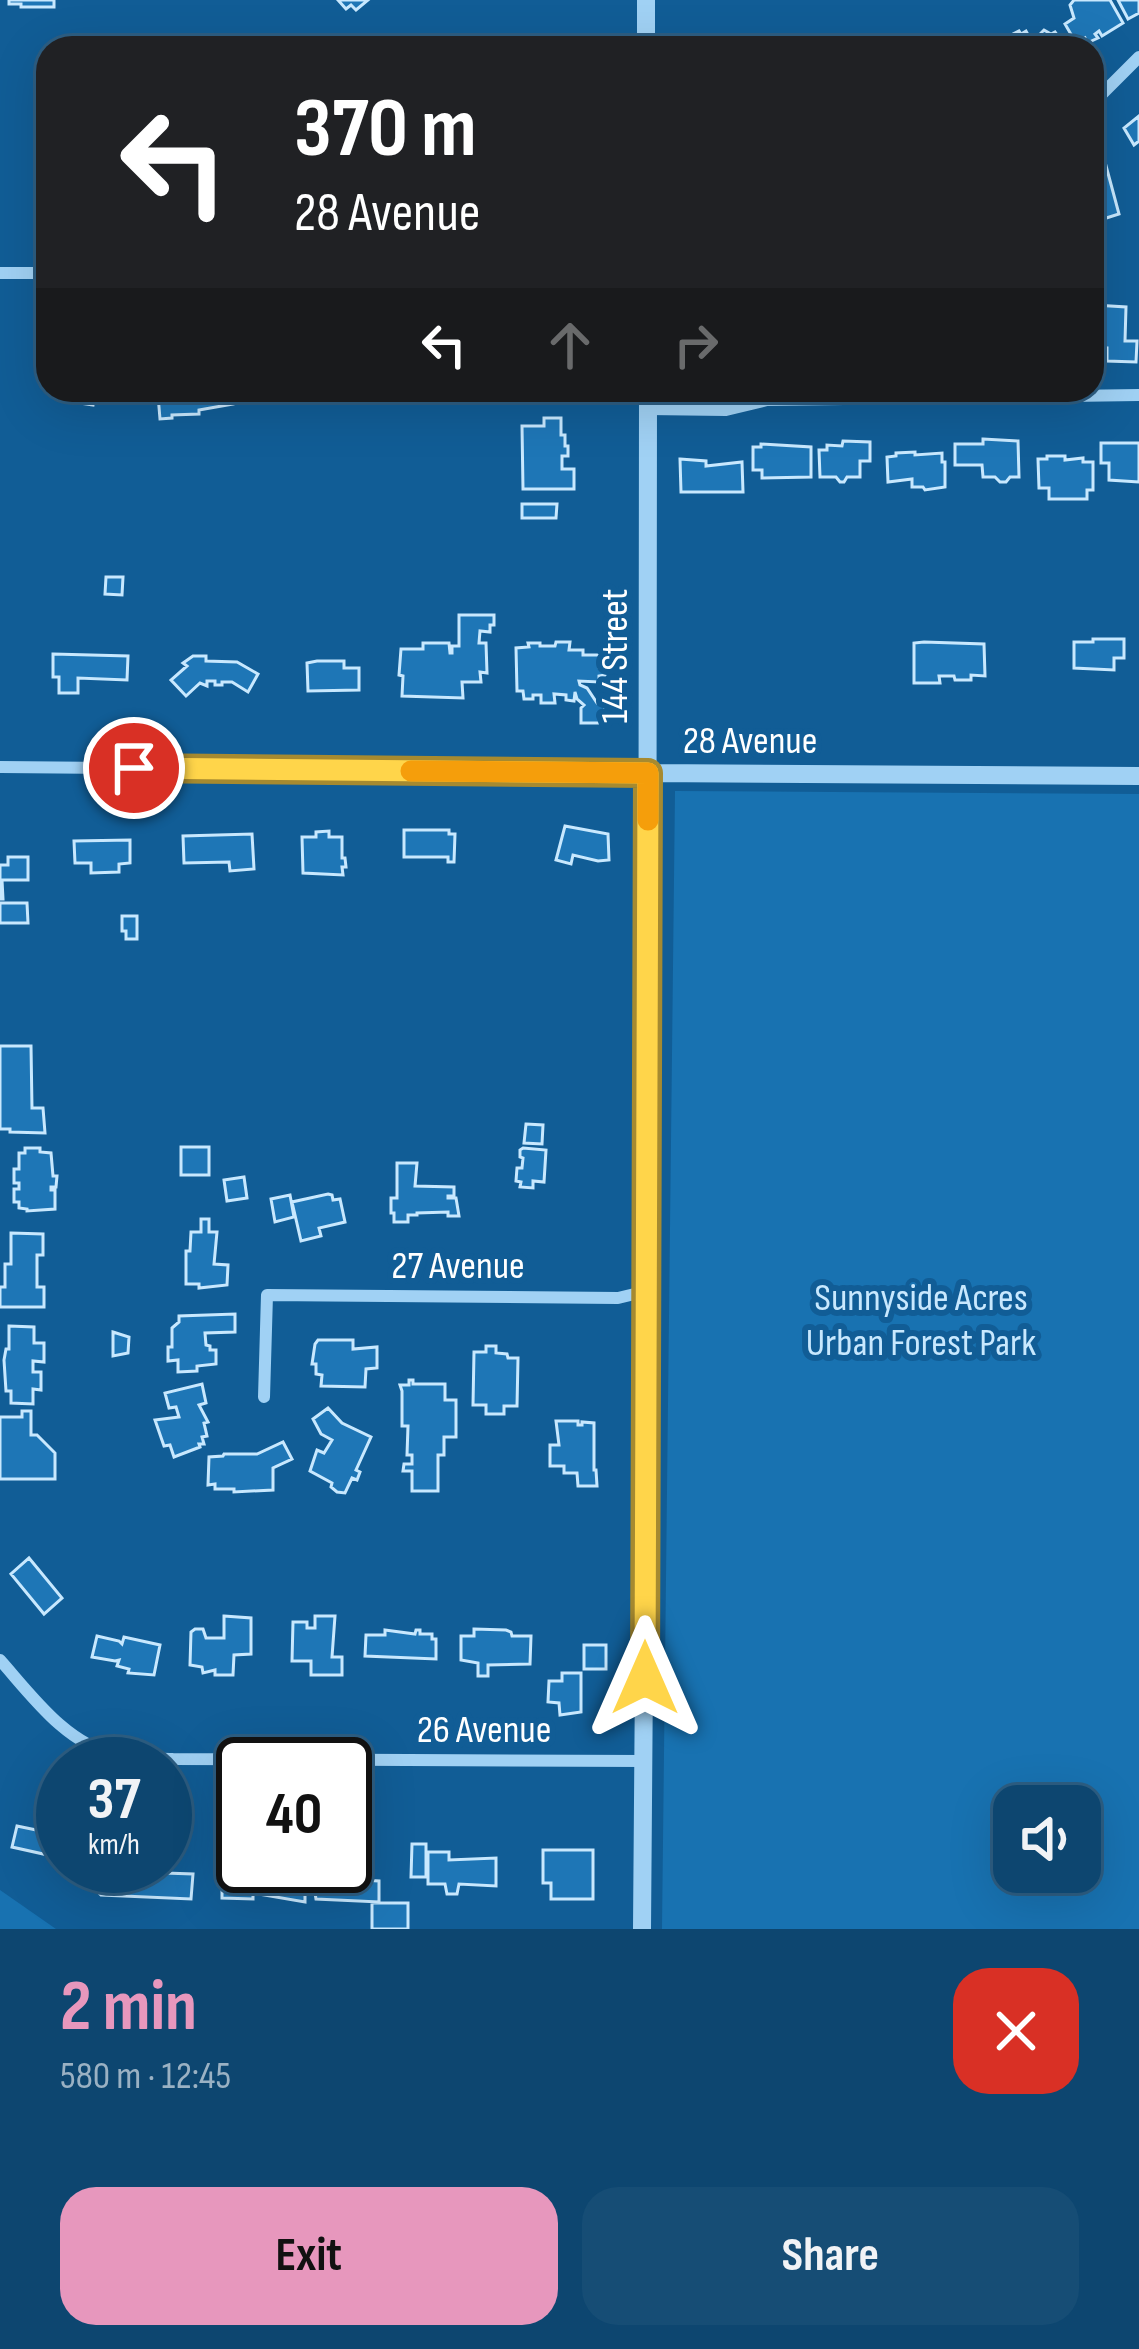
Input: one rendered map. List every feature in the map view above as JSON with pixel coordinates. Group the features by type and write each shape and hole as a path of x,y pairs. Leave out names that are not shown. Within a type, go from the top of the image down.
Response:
{"street":[{"path":"646,0 646,36"},
{"path":"1104,92 1139,57"},
{"path":"0,273 36,273"},
{"path":"1104,395 1139,395"},
{"name":"144 Street","path":"642,1929 648,402"},
{"path":"664,402 726,410 759,402"},
{"name":"28 Avenue","path":"0,767 1139,776"},
{"name":"27 Avenue","path":"264,1396 267,1295 618,1298 647,1291"},
{"name":"26 Avenue","path":"0,1660 47,1713 78,1738 113,1754 173,1759 645,1761"}],"green space":[{"name":"Sunnyside Acres Urban Forest Park","path":"675,791 1139,794 1139,1929 662,1929"},
{"path":"0,1890 56,1929 0,1929"}],"building":[{"path":"9,0 54,0 54,7 21,7"},
{"path":"338,0 368,0 356,10 351,5 346,9"},
{"path":"1074,0 1110,0 1123,23 1102,36 1099,31 1096,36 1072,36 1065,24 1074,18 1070,5"},
{"path":"1118,0 1139,0 1139,13 1128,19"},
{"path":"1139,116 1139,141 1134,145 1124,128"},
{"path":"1104,162 1119,214 1104,219"},
{"path":"1104,306 1126,307 1125,341 1137,341 1136,362 1107,361"},
{"path":"159,402 233,402 199,410 199,414 160,419"},
{"path":"544,418 561,418 561,435 568,446 562,469 574,469 574,489 523,489 522,426 544,426"},
{"path":"983,439 1018,441 1019,477 1000,482 983,477 982,465 955,465 955,444 983,444"},
{"path":"843,441 870,442 870,461 860,461 860,477 840,482 836,477 820,477 819,450 842,446"},
{"path":"1101,443 1139,443 1139,482 1109,480 1109,463 1101,463"},
{"path":"753,447 811,447 811,477 762,478 762,470 753,470"},
{"path":"942,453 945,487 912,487 912,479 888,482 887,457"},
{"path":"680,459 706,461 706,466 742,462 743,492 681,492"},
{"path":"1038,459 1093,462 1093,490 1087,490 1087,499 1049,499 1049,488 1039,488"},
{"path":"522,504 557,504 556,518 522,518"},
{"path":"106,577 123,577 122,595 105,594"},
{"path":"459,615 494,615 490,632 480,631 479,643 486,643 487,673 480,672 481,682 462,682 463,698 402,696 401,649 449,643 452,653 452,646 459,646"},
{"path":"1124,639 1124,658 1114,658 1114,670 1074,668 1074,642"},
{"path":"556,642 570,642 569,650 583,650 583,655 600,655 599,667 605,667 605,675 599,676 599,682 579,681 597,703 605,703 604,723 581,723 584,705 575,692 574,701 554,694 555,703 541,703 541,695 524,699 523,691 517,691 516,648 529,647 528,643 555,646"},
{"path":"914,643 984,644 985,676 955,680 954,676 939,676 940,683 914,683"},
{"path":"53,654 128,656 127,680 78,678 78,693 59,693"},
{"path":"193,656 237,662 258,674 248,692 232,682 215,685 207,681 207,686 200,683 186,696 171,680"},
{"path":"344,661 344,668 359,668 359,690 308,691 307,663"},
{"path":"565,826 608,834 609,860 573,855 571,864 556,860"},
{"path":"404,830 449,830 455,834 454,862 448,862 448,857 404,857"},
{"path":"329,831 329,837 342,837 343,875 303,873 302,837"},
{"path":"252,834 254,869 230,871 229,862 184,863 183,836"},
{"path":"130,840 130,863 119,864 119,872 91,873 91,863 75,863 74,841"},
{"path":"8,857 28,857 28,880 2,880 0,899 0,865 8,865"},
{"path":"0,903 27,903 28,923 0,923"},
{"path":"122,916 137,916 137,939 126,939"},
{"path":"0,1046 31,1046 32,1108 43,1108 45,1133 0,1129"},
{"path":"526,1124 543,1125 542,1144 524,1143"},
{"path":"181,1147 209,1147 209,1175 181,1175"},
{"path":"25,1148 51,1153 53,1176 57,1176 56,1187 51,1187 55,1209 27,1211 14,1202 19,1183 14,1183 14,1169 19,1169 19,1153 25,1153"},
{"path":"523,1148 546,1150 544,1182 533,1181 533,1188 520,1187 521,1182 516,1181"},
{"path":"397,1163 417,1163 415,1186 454,1187 454,1196 448,1198 456,1198 459,1216 417,1213 408,1215 408,1222 394,1222 391,1198 397,1198"},
{"path":"244,1177 247,1198 227,1201 224,1180"},
{"path":"328,1194 333,1200 340,1199 345,1222 319,1228 321,1236 301,1241 292,1202"},
{"path":"290,1195 294,1217 275,1222 271,1199"},
{"path":"201,1219 209,1219 209,1232 217,1232 214,1264 228,1265 227,1285 199,1288 199,1284 186,1284 186,1251 190,1251 191,1232 201,1232"},
{"path":"11,1233 43,1234 37,1287 44,1287 44,1307 0,1307 5,1264 11,1264"},
{"path":"235,1314 235,1332 205,1333 206,1345 216,1350 216,1364 178,1372 178,1360 168,1361 172,1328 179,1316"},
{"path":"9,1326 34,1327 34,1343 44,1343 44,1362 33,1361 33,1372 41,1372 41,1390 33,1389 33,1404 11,1403 11,1391 6,1391"},
{"path":"113,1332 129,1337 128,1353 113,1356"},
{"path":"318,1340 353,1340 353,1349 377,1347 377,1368 366,1369 365,1387 321,1386 322,1375 316,1374 316,1364 312,1364"},
{"path":"486,1346 518,1358 517,1406 504,1406 504,1414 486,1414 486,1405 473,1405 474,1352 486,1352"},
{"path":"409,1380 445,1384 445,1400 456,1400 456,1437 444,1437 444,1455 438,1455 438,1491 412,1491 412,1471 403,1471 404,1464 412,1464 412,1455 407,1455 408,1426 402,1426 400,1385 409,1385"},
{"path":"202,1384 206,1403 199,1405 208,1422 204,1423 204,1444 174,1457 170,1445 164,1446 155,1420 179,1417 176,1407 169,1408 165,1393"},
{"path":"328,1408 342,1423 371,1437 356,1470 360,1472 357,1480 352,1478 345,1493 310,1471 317,1450 324,1453 332,1440 321,1434 313,1419"},
{"path":"22,1411 31,1411 31,1435 55,1453 55,1479 0,1479 0,1417 22,1417"},
{"path":"556,1421 594,1423 597,1486 578,1486 577,1473 550,1466 550,1445 559,1445"},
{"path":"283,1442 292,1459 273,1468 273,1490 234,1492 208,1485 209,1457 257,1454"},
{"path":"29,1558 62,1598 44,1614 11,1574"},
{"path":"224,1616 251,1618 251,1654 234,1655 233,1675 215,1675 215,1670 203,1673 202,1667 190,1665 191,1632 203,1629 206,1638 224,1638"},
{"path":"315,1616 335,1616 332,1657 342,1657 342,1675 311,1675 311,1661 292,1661 293,1622 307,1622 307,1628 315,1628"},
{"path":"474,1629 531,1636 530,1664 488,1665 488,1676 478,1676 478,1663 461,1660 461,1636 474,1636"},
{"path":"385,1630 432,1634 436,1659 365,1656 366,1635 385,1635"},
{"path":"97,1636 122,1644 124,1637 160,1645 154,1675 128,1673 129,1669 117,1666 119,1660 92,1657"},
{"path":"584,1645 606,1645 606,1669 584,1669"},
{"path":"562,1673 581,1673 581,1712 560,1715 559,1703 548,1702 549,1681 562,1681"},
{"path":"17,1826 36,1830 36,1852 12,1847"},
{"path":"412,1844 426,1844 426,1877 411,1877"},
{"path":"543,1850 593,1850 593,1899 551,1899 551,1883 543,1883"},
{"path":"428,1852 449,1852 449,1860 496,1858 496,1886 459,1884 457,1894 447,1894 445,1884 428,1884"},
{"path":"372,1881 379,1881 379,1902 316,1899 315,1893 372,1893"},
{"path":"99,1893 191,1893 191,1899"},
{"path":"222,1893 253,1893 253,1899 222,1898"},
{"path":"253,1893 305,1893 305,1902"},
{"path":"372,1903 408,1903 408,1929 372,1929"}],"slow traffic":[{"path":"411,771 648,773 648,820"}],"route":[{"path":"134,768 648,773 645,1678"}]}
